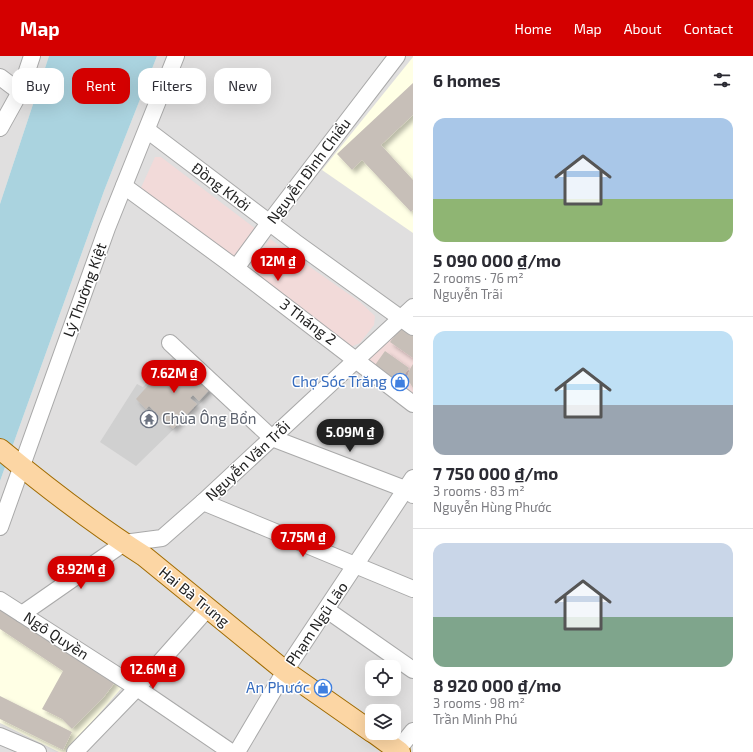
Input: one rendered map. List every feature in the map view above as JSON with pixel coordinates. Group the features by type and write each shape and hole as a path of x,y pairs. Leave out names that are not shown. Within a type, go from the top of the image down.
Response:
{"main road":[{"name":"Hai Bà Trưng","path":"0,450 124,543 144,556 285,671 365,726"},
{"name":"Hai Bà Trưng","path":"384,740 398,751"}],"street":[{"path":"28,68 32,56"},
{"name":"Lý Thường Kiệt","path":"0,527 19,465 107,228 176,56"},
{"name":"Nguyễn Đình Chiểu","path":"236,268 391,58"},
{"path":"0,77 12,86"},
{"path":"0,128 13,104"},
{"name":"Đồng Khởi","path":"147,130 269,223 407,323"},
{"name":"3 Tháng 2","path":"124,186 236,268 413,404"},
{"name":"Nguyễn Văn Trỗi","path":"124,543 162,538 203,502 356,359 407,323 413,307"},
{"path":"170,343 272,438 410,487"},
{"name":"Phạm Ngũ Lão","path":"236,752 285,671 410,487"},
{"path":"203,502 413,589"},
{"path":"22,614 124,543"},
{"name":"Ngô Quyền","path":"0,600 136,688 231,752"},
{"path":"75,752 136,688 208,608"},
{"path":"327,610 413,670"},
{"path":"398,751 413,732"},
{"path":"0,736 38,752"}],"shaded area":[{"path":"0,56 49,56 45,68 12,68 12,104 33,104 0,204"},
{"path":"157,56 413,56 413,752 0,752 0,481 104,191 138,104 206,104 206,68 152,68"},
{"path":"413,57 413,233 322,170"},
{"path":"155,157 161,157 256,229 235,258 140,190"},
{"path":"270,239 360,302 375,316 374,325 360,343 350,347 254,276 251,269 253,262"},
{"name":"Chợ Sóc Trăng","path":"402,323 413,331 413,402 361,362"},
{"name":"Chùa Ông Bổn","path":"178,352 216,388 136,466 100,442 137,384 143,387"},
{"path":"0,605 125,684 66,752 59,752 0,723"}],"water":[{"path":"49,56 157,56 152,68 138,68 138,104 104,191 0,481 0,204 33,104 64,104 64,68 45,68"}],"building":[{"path":"413,83 413,115 381,145 413,180 413,210 411,212 362,160 352,170 337,154"},
{"path":"401,327 413,336 413,358 390,342"},
{"path":"385,351 409,368 399,382 375,365"},
{"path":"179,358 211,388 199,401 193,395 190,398 197,404 173,429 149,406 146,409 136,399 151,382 154,385 163,375 172,383 177,377 169,369"},
{"path":"413,364 413,388 407,378"},
{"path":"0,605 116,681 103,698 72,729 62,719 42,709 63,671 0,629"},
{"path":"0,696 72,732 63,750 0,719"}],"place":[{"name":"Chợ Sóc Trăng","path":"400,382"},
{"name":"Chùa Ông Bổn","path":"149,419"},
{"name":"An Phước","path":"323,688"}]}
